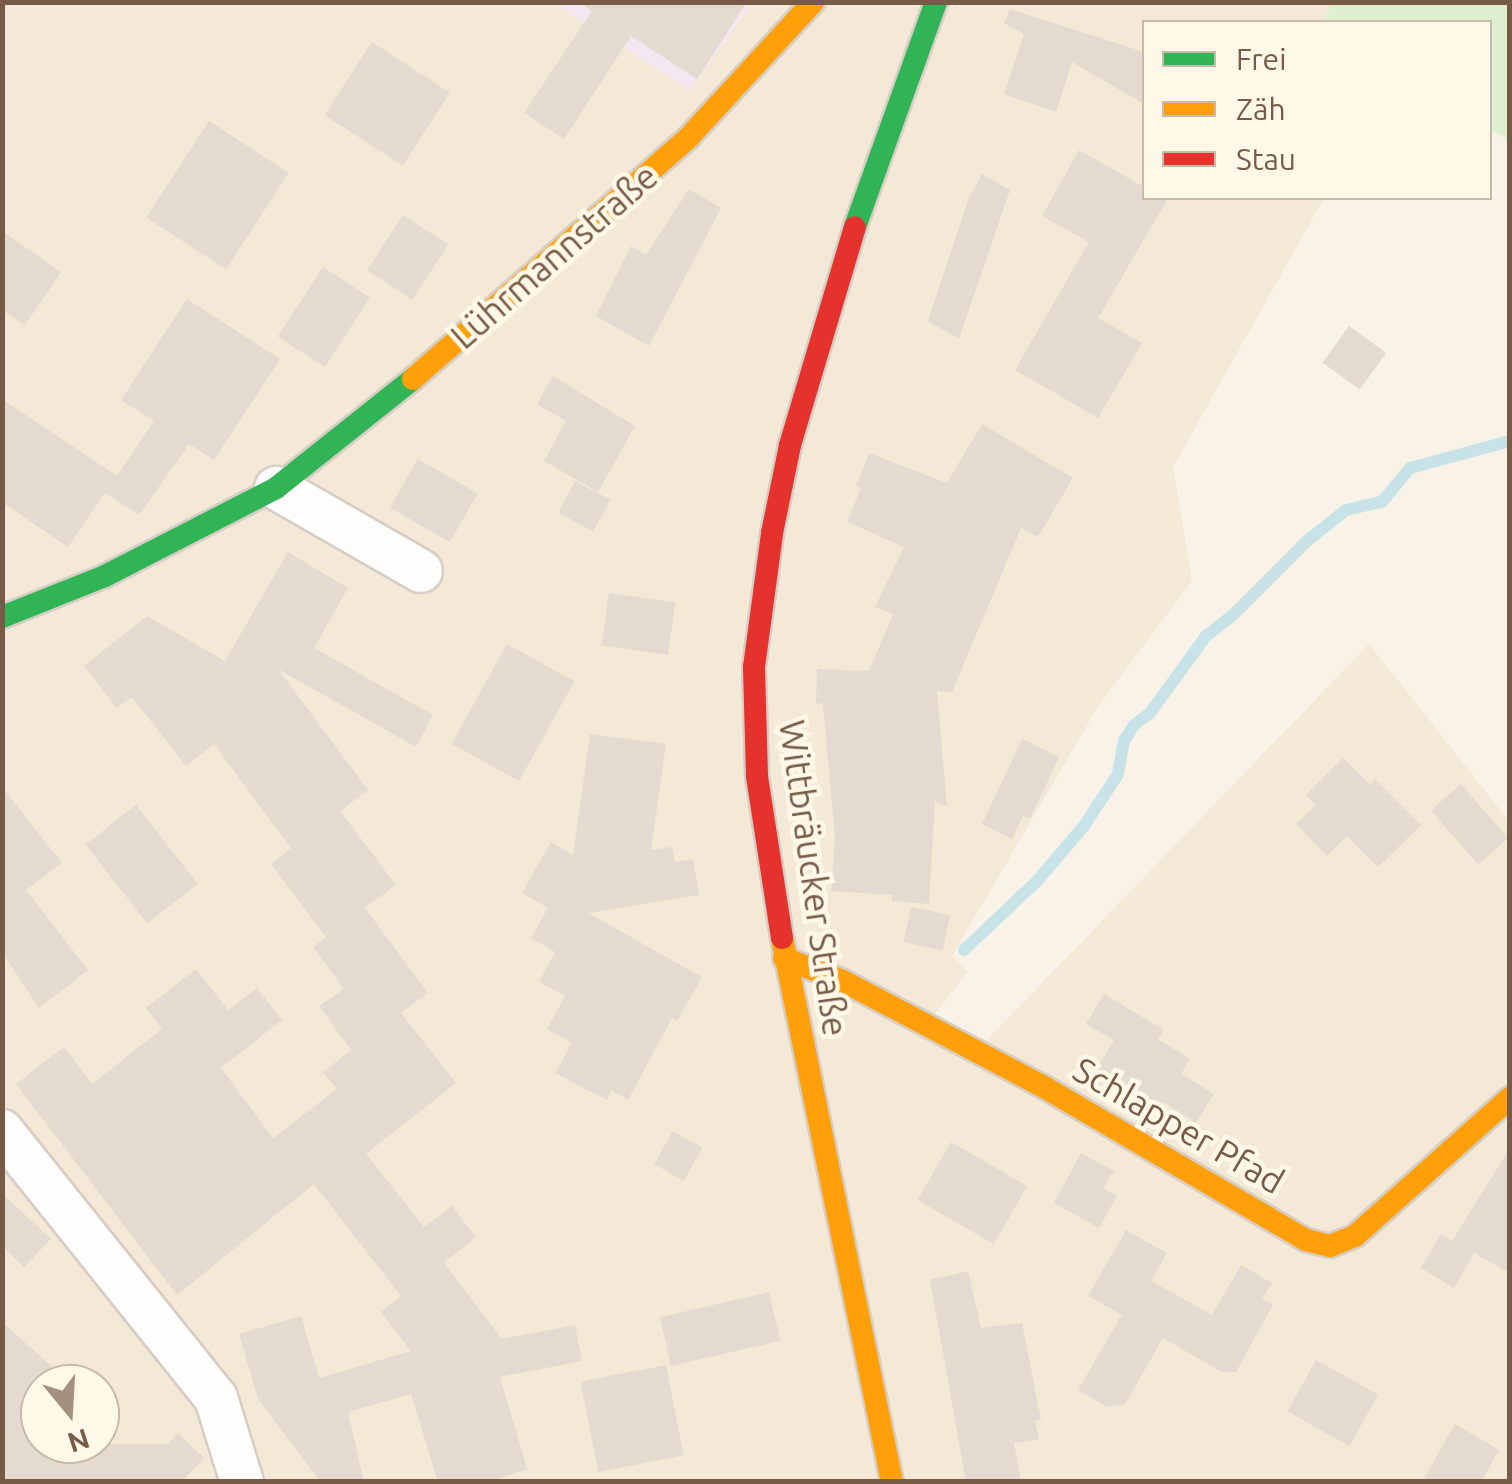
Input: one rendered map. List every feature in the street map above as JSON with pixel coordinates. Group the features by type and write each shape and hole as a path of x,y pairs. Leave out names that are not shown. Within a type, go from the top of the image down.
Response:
{"street":[{"name":"Lührmannstraße","path":"2,617 106,576 276,488 366,420 689,137 812,2"},
{"name":"Wittbräucker Straße","path":"892,1482 784,958 757,776 754,667 772,533 790,445 837,274 936,2"},
{"path":"276,488 421,571"},
{"name":"Schlapper Pfad","path":"784,958 843,981 1044,1087 1306,1240 1330,1246 1356,1236 1510,1098"},
{"path":"2,1131 216,1398 242,1482"}],"shaded area":[{"path":"3,3 1332,3 1324,20 1142,20 1142,200 1323,200 1173,467 1192,581 1099,705 952,956 968,972 933,1016 987,1040 1369,644 1509,821 1509,1481 3,1482"},
{"path":"554,3 752,3 690,90"}],"green space":[{"path":"1332,3 1509,3 1509,141 1492,129 1492,20 1324,20"}],"building":[{"path":"579,2 747,2 697,79 631,36 564,139 524,113 592,11"},
{"path":"1010,9 1142,51 1142,103 1072,62 1056,112 1004,94 1024,34 1004,23"},
{"path":"372,42 450,93 403,166 325,115"},
{"path":"209,121 289,173 226,269 146,217"},
{"path":"1079,150 1142,186 1142,200 1167,200 1098,318 1142,343 1098,418 1015,370 1089,242 1042,216"},
{"path":"982,174 1010,190 959,339 928,321 969,198"},
{"path":"689,189 721,208 649,346 596,316 631,246 646,255"},
{"path":"403,215 448,244 412,300 367,270"},
{"path":"2,231 61,272 25,325 2,310"},
{"path":"323,267 370,297 325,367 278,337"},
{"path":"187,299 280,359 214,460 189,444 139,515 105,493 108,488 68,547 2,502 2,399 117,476 154,421 121,400"},
{"path":"1349,326 1386,353 1360,389 1323,362"},
{"path":"553,376 635,426 598,492 544,461 566,421 537,404"},
{"path":"982,424 1073,478 1038,537 1021,528 952,692 937,691 947,807 935,801 929,904 892,901 892,895 831,891 835,838 823,704 816,703 817,669 869,671 893,614 875,607 904,547 847,522 861,488 856,486 869,453 947,483"},
{"path":"418,459 478,494 450,542 390,507"},
{"path":"575,481 610,500 593,532 558,513"},
{"path":"288,552 348,588 314,648 433,715 416,747 278,669 368,790 340,811 396,885 365,908 428,993 401,1013 456,1083 366,1154 424,1227 452,1206 476,1237 444,1263 502,1339 575,1325 582,1361 500,1377 527,1469 488,1482 438,1482 411,1394 348,1412 364,1482 321,1482 258,1399 239,1334 301,1316 319,1378 411,1351 381,1312 401,1296 314,1184 177,1295 16,1084 64,1047 92,1084 162,1029 146,1008 196,969 228,1010 257,988 282,1020 221,1068 273,1138 337,1089 323,1072 351,1050 319,1006 344,989 313,947 326,937 271,864 291,848 214,744 186,766 132,697 117,708 84,666 147,616 225,661"},
{"path":"609,593 675,602 668,655 602,645"},
{"path":"507,644 574,681 519,781 452,744"},
{"path":"590,734 666,744 651,850 672,847 675,862 693,859 699,895 588,913 702,977 677,1021 672,1018 628,1100 611,1090 607,1100 555,1073 572,1043 547,1029 565,996 539,982 555,952 531,938 548,908 522,893 551,842 573,855"},
{"path":"1022,739 1059,757 1030,819 1023,816 1012,839 982,824"},
{"path":"1343,758 1370,785 1375,779 1421,825 1378,867 1347,836 1327,856 1296,824 1316,805 1306,795"},
{"path":"1461,784 1508,838 1478,865 1431,810"},
{"path":"2,787 62,863 26,890 88,970 39,1008 2,952"},
{"path":"136,805 198,884 147,923 86,844"},
{"path":"911,907 950,915 943,951 904,942"},
{"path":"1104,994 1164,1030 1158,1039 1190,1059 1181,1074 1214,1094 1196,1123 1164,1102 1159,1110 1095,1071 1114,1040 1086,1024"},
{"path":"673,1131 702,1148 683,1181 654,1164"},
{"path":"951,1142 1027,1186 994,1244 918,1200"},
{"path":"1510,1148 1510,1273 1474,1253 1454,1288 1421,1268 1441,1234 1452,1241"},
{"path":"1081,1153 1114,1171 1103,1188 1117,1196 1099,1228 1054,1203"},
{"path":"2,1193 51,1239 24,1267 2,1246"},
{"path":"1126,1230 1167,1253 1151,1281 1212,1315 1241,1265 1272,1283 1262,1299 1273,1305 1236,1372 1222,1372 1163,1338 1125,1404 1107,1407 1078,1390 1122,1315 1088,1296"},
{"path":"968,1271 981,1328 1022,1323 1041,1420 1035,1421 1039,1439 1014,1443 1021,1482 966,1482 930,1280"},
{"path":"769,1292 780,1341 671,1366 660,1317"},
{"path":"2,1322 49,1364 20,1364 20,1464 120,1464 120,1444 168,1444 178,1433 204,1458 181,1482 2,1482"},
{"path":"1316,1360 1378,1394 1349,1446 1287,1412"},
{"path":"666,1365 684,1455 598,1472 581,1382"},
{"path":"1455,1424 1499,1450 1481,1482 1422,1482"}],"waterway":[{"path":"964,950 1037,881 1084,826 1118,774 1124,741 1134,725 1150,713 1206,636 1232,616 1307,541 1346,510 1382,502 1410,468 1510,441"}],"traffic: fast":[{"path":"855,227 936,2"},
{"path":"2,617 105,576 276,488 413,379"}],"traffic: slow":[{"path":"413,379 689,137 813,2"},
{"path":"782,938 892,1482"},
{"path":"784,958 843,981 1044,1087 1306,1240 1330,1246 1355,1236 1510,1098"}],"traffic: jam":[{"path":"782,938 757,776 754,667 772,533 790,445 855,227"}]}
